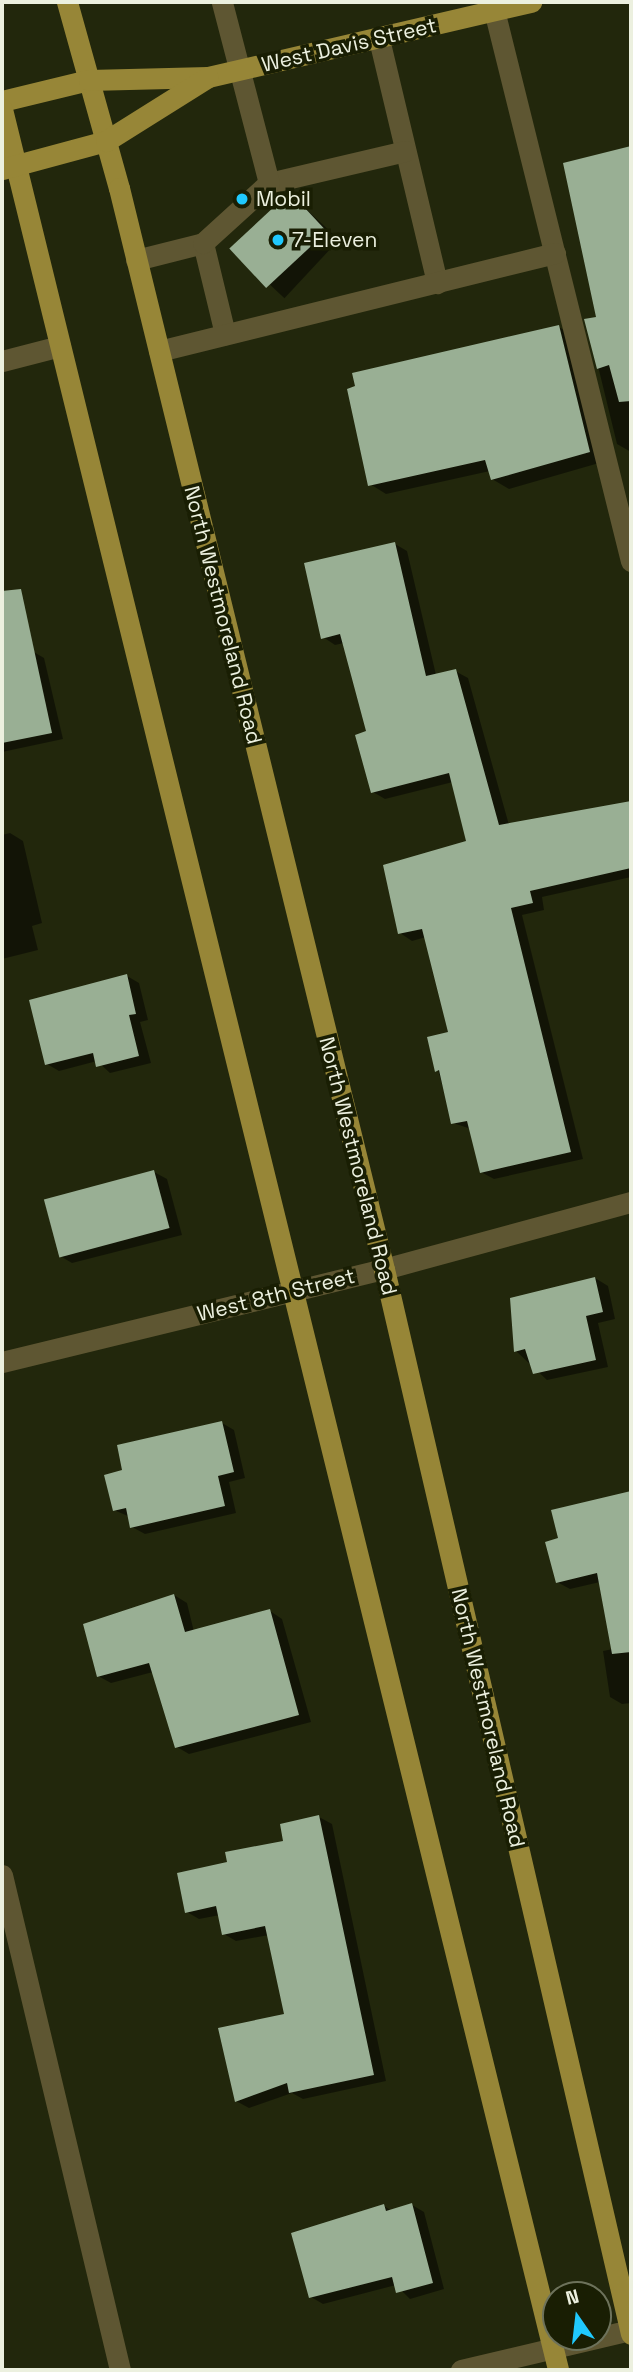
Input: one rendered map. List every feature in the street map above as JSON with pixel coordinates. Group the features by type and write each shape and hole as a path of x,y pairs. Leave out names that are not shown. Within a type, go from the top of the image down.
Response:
{"main road":[{"name":"North Westmoreland Road","path":"67,2 106,141 159,351 384,1269 631,2332"},
{"name":"West Davis Street","path":"2,101 89,80 208,77 379,39 493,6 531,2"},
{"name":"West Davis Street","path":"9,168 106,141 208,77"},
{"path":"2,109 9,168 60,346 295,1290 542,2303"},
{"path":"554,2351 558,2370"}],"street":[{"path":"222,2 269,183"},
{"path":"493,6 631,561"},
{"path":"379,39 437,283"},
{"path":"136,260 203,243 269,183 405,151"},
{"path":"203,243 225,334"},
{"path":"159,351 555,253"},
{"path":"2,361 60,346"},
{"name":"West 8th Street","path":"2,1362 384,1269 631,1202"},
{"path":"2,1875 120,2370"},
{"path":"612,2336 631,2332"},
{"path":"461,2370 542,2351"}],"building":[{"path":"631,146 631,401 619,402 609,365 597,369 584,319 596,317 563,163"},
{"name":"7-Eleven","path":"290,192 327,231 266,288 229,249"},
{"path":"559,325 590,452 491,480 485,460 368,486 347,389 355,386 352,373"},
{"path":"395,542 426,676 456,669 499,825 631,801 631,868 530,891 533,903 511,908 571,1152 480,1173 467,1121 451,1124 439,1070 435,1072 427,1037 448,1032 422,929 398,934 383,865 466,841 449,773 371,793 355,735 366,731 340,634 321,639 304,563"},
{"path":"21,589 52,733 2,743 2,591"},
{"path":"127,974 136,1014 129,1015 139,1056 96,1067 93,1053 45,1065 29,1000"},
{"path":"154,1170 170,1228 59,1257 44,1200"},
{"path":"595,1277 603,1312 586,1316 596,1360 533,1374 525,1349 514,1352 510,1298"},
{"path":"222,1421 234,1472 218,1476 225,1506 130,1528 126,1508 113,1511 104,1475 122,1470 117,1445"},
{"path":"631,1491 631,1652 612,1654 597,1573 556,1583 545,1542 558,1538 551,1510"},
{"path":"174,1594 185,1632 270,1609 299,1715 175,1748 149,1663 97,1677 83,1624"},
{"path":"319,1815 374,2075 289,2093 287,2083 235,2102 218,2028 284,2014 265,1926 222,1935 216,1906 185,1913 177,1873 227,1862 225,1852 283,1841 280,1824"},
{"path":"412,2203 433,2283 396,2293 392,2277 309,2298 291,2233 384,2204 386,2211"}],"place":[{"name":"Mobil","path":"242,199"},
{"name":"7-Eleven","path":"278,240"}]}
